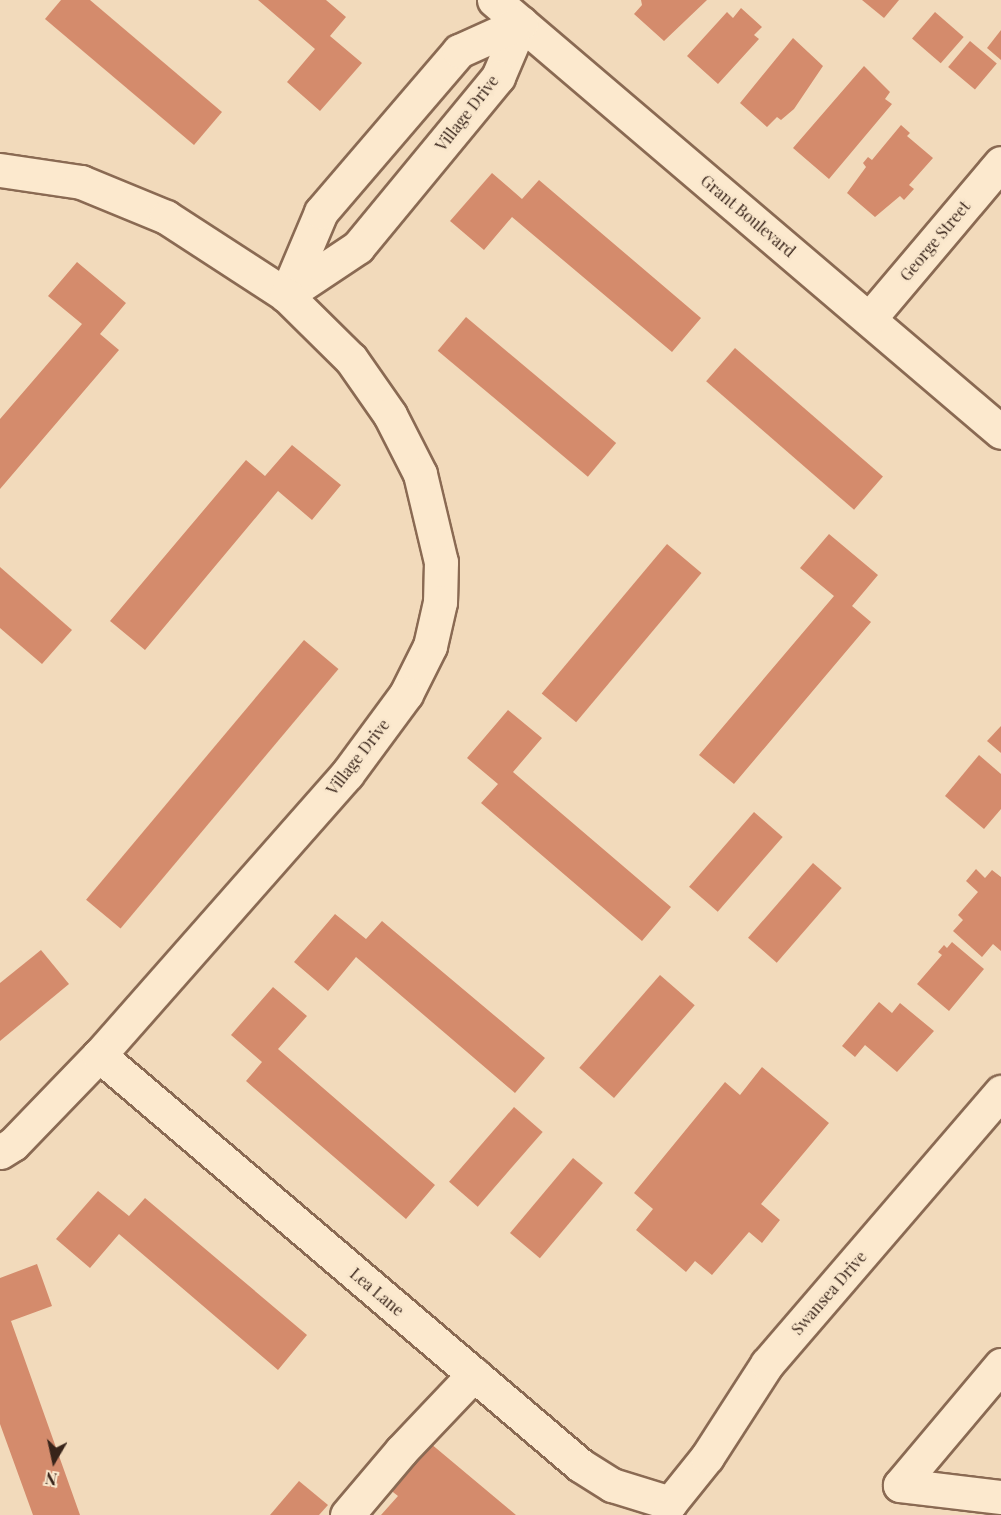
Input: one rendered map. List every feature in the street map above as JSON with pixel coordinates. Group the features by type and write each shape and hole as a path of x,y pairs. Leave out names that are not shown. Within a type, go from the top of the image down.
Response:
{"street":[{"name":"Grant Boulevard","path":"494,0 1001,432"},
{"path":"286,295 321,212 459,51 521,23"},
{"name":"Village Drive","path":"286,295 358,247 498,77 521,23"},
{"name":"George Street","path":"869,319 1001,163"},
{"name":"Village Drive","path":"0,170 81,182 166,217 286,295 351,359 390,415 420,474 441,562 440,602 430,646 406,694 347,774 99,1055 13,1144 0,1152"},
{"name":"Lea Lane","path":"99,1055 580,1465 612,1485 672,1509"},
{"name":"Swansea Drive","path":"672,1509 767,1364 1001,1092"},
{"path":"1001,1365 900,1485 1001,1497"},
{"path":"347,1515 400,1451 474,1374"}],"building":[{"path":"61,0 90,0 222,112 194,145 45,19"},
{"path":"258,0 326,0 346,17 330,36 362,63 320,111 287,82 315,49"},
{"path":"641,0 707,0 664,41 634,14 642,5"},
{"path":"862,0 899,0 884,18"},
{"path":"741,8 762,27 754,35 759,39 718,84 687,56 727,12 733,18"},
{"path":"935,12 964,37 941,63 912,38"},
{"path":"1001,30 1001,60 987,48"},
{"path":"793,38 823,66 794,109 781,120 777,117 767,127 740,103"},
{"path":"970,41 997,63 975,90 948,67"},
{"path":"864,66 890,92 885,99 892,104 829,179 793,148"},
{"path":"901,125 910,133 907,136 933,158 909,185 914,189 904,200 900,196 875,217 847,193 866,167 863,163 868,157 872,160"},
{"path":"492,173 522,199 539,180 701,318 672,352 512,217 484,250 450,221"},
{"path":"77,262 126,303 100,334 119,350 0,489 0,419 82,324 48,296"},
{"path":"466,317 616,443 588,477 438,351"},
{"path":"735,348 883,477 854,510 706,381"},
{"path":"292,445 341,485 312,520 278,491 145,650 110,621 246,460 265,476"},
{"path":"829,534 878,575 852,606 871,622 734,784 699,755 834,596 800,568"},
{"path":"667,544 701,573 576,722 542,693"},
{"path":"0,567 72,630 42,664 0,628"},
{"path":"304,640 338,669 121,929 86,900"},
{"path":"508,710 542,738 513,772 671,907 642,941 481,803 498,784 467,758"},
{"path":"1001,726 1001,753 987,741"},
{"path":"979,755 1001,774 1001,809 984,829 945,796"},
{"path":"754,812 783,837 718,912 689,887"},
{"path":"813,863 842,888 777,963 748,938"},
{"path":"976,869 985,878 992,870 1001,877 1001,951 993,944 982,957 953,931 963,920 958,915 978,892 966,881"},
{"path":"335,914 366,939 382,921 545,1058 515,1093 356,957 328,991 294,962"},
{"path":"952,942 984,969 949,1011 917,984 942,955 938,952 944,945 947,948"},
{"path":"41,950 69,984 0,1041 0,983"},
{"path":"660,975 695,1005 614,1098 579,1068"},
{"path":"273,987 307,1016 278,1049 435,1185 406,1219 246,1081 262,1062 231,1035"},
{"path":"879,1002 892,1013 900,1003 934,1031 897,1072 865,1045 855,1057 842,1046"},
{"path":"762,1067 829,1123 761,1204 780,1220 762,1243 749,1232 712,1275 695,1261 686,1272 636,1230 653,1209 634,1193 725,1082 740,1095"},
{"path":"514,1107 543,1132 478,1207 449,1182"},
{"path":"573,1158 603,1183 540,1258 510,1233"},
{"path":"98,1191 129,1216 145,1198 307,1335 278,1370 119,1234 90,1268 56,1239"},
{"path":"37,1264 52,1306 11,1321 80,1515 33,1515 0,1424 0,1278"},
{"path":"424,1438 516,1515 381,1515 398,1496 384,1485"},
{"path":"299,1481 328,1505 319,1515 270,1515"}]}
